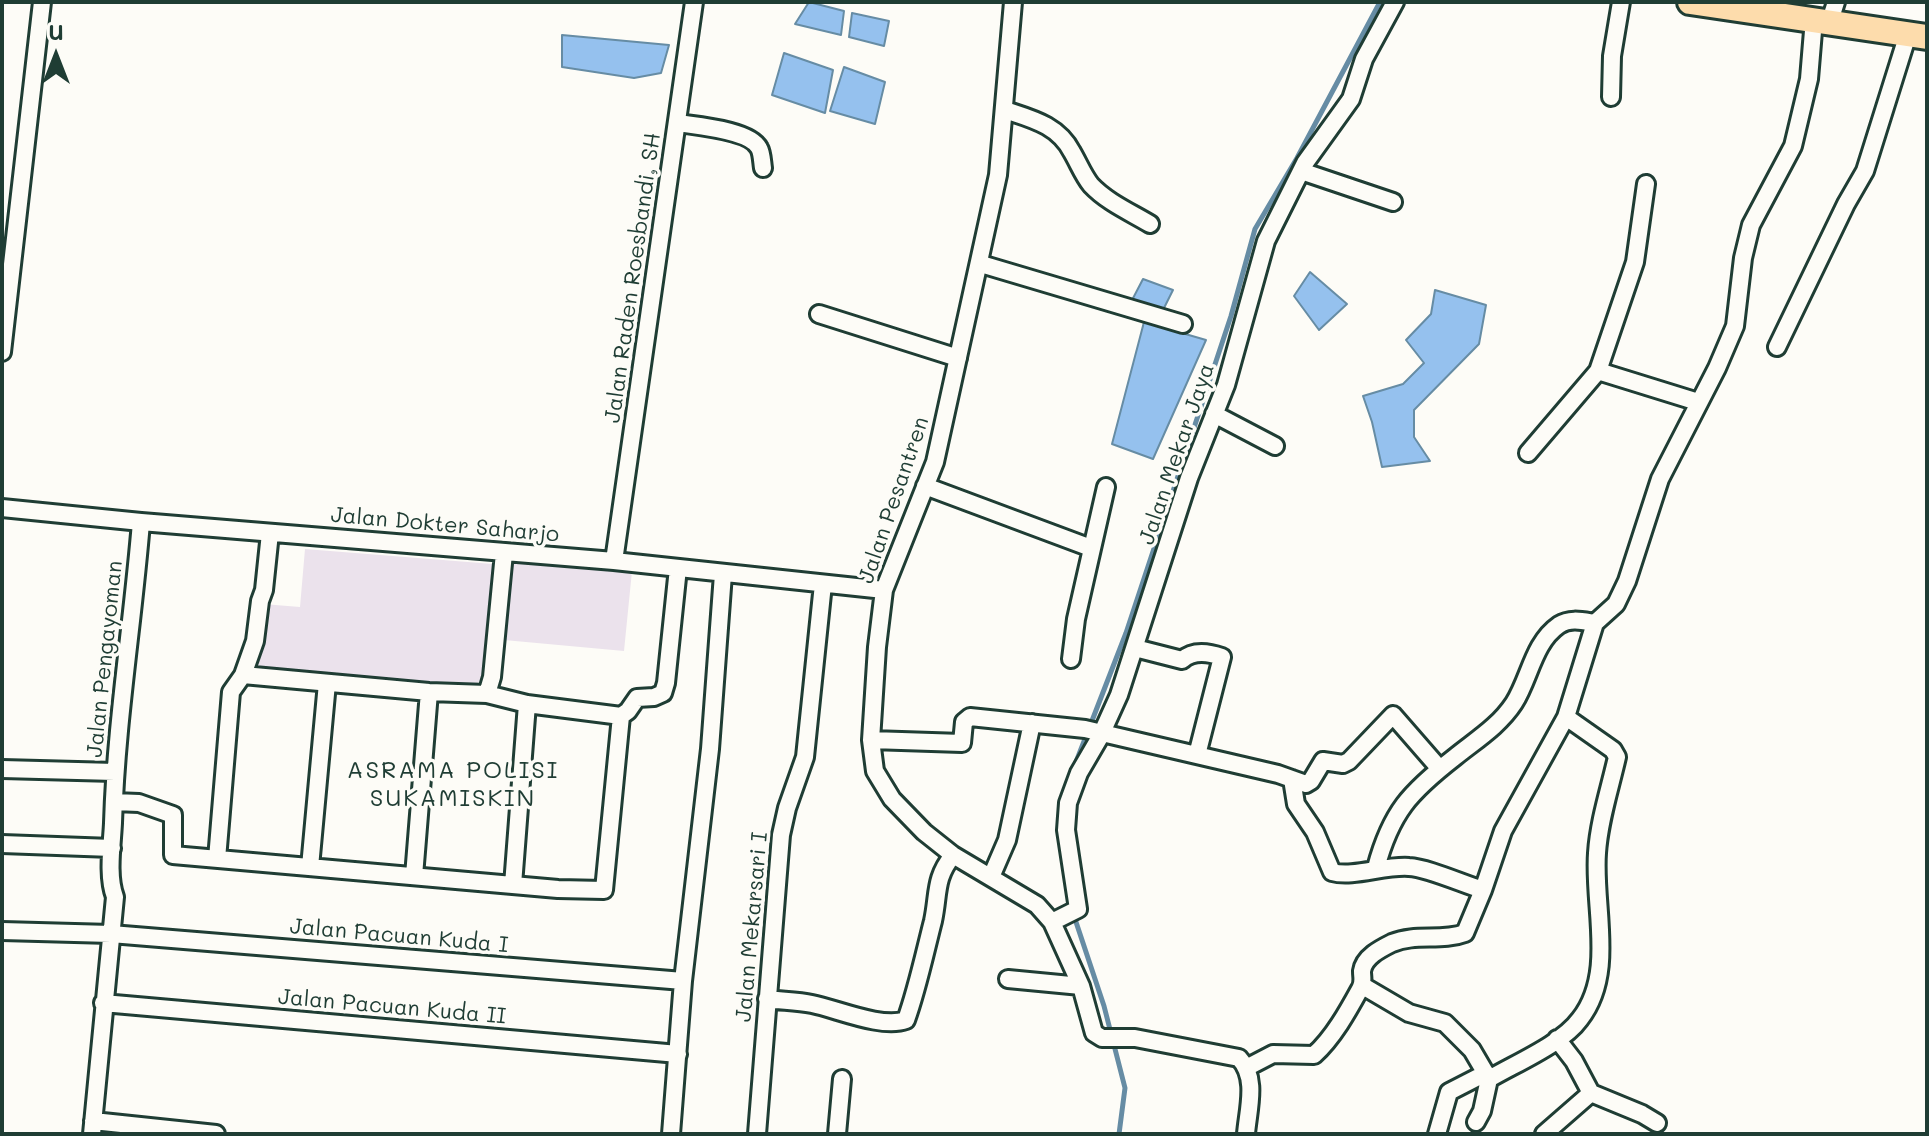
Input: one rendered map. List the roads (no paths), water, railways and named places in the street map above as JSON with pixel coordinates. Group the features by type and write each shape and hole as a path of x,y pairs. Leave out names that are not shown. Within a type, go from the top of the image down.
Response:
{"highway":[{"path":"1690,2 1827,14 1918,36"}],"street":[{"path":"2,352 42,2"},
{"name":"Jalan Raden Roesbandi, SH","path":"614,561 694,2"},
{"name":"Jalan Pesantren","path":"1013,2 998,175 981,264 935,462 884,590 871,740 875,771 892,799 924,832 953,855 1037,905 1064,916 1094,1033 1102,1038 1135,1038 1239,1058 1248,1067"},
{"name":"Jalan Mekar Jaya","path":"1064,916 1078,909 1066,830 1068,803 1094,731 1119,695 1189,478 1226,385 1266,241 1301,171 1351,99 1364,59 1395,2"},
{"path":"1611,97 1612,56 1621,2"},
{"path":"1246,1134 1251,1083 1248,1067 1273,1054 1314,1055 1363,986 1362,968 1366,961 1391,944 1408,937 1450,937 1465,933 1503,831 1566,717 1595,623 1616,604 1627,581 1660,479 1735,326 1743,258 1751,225 1793,146 1827,14"},
{"path":"1777,347 1865,171 1918,36"},
{"path":"1005,110 1050,125 1063,137 1093,187 1110,201 1150,224"},
{"path":"678,123 731,132 751,139 759,148 763,168"},
{"path":"1301,171 1393,202"},
{"path":"1528,453 1598,371 1635,262 1646,184"},
{"path":"981,264 1183,324"},
{"path":"819,314 958,358"},
{"path":"1598,371 1698,402"},
{"path":"1214,414 1275,446"},
{"path":"925,486 1091,548"},
{"path":"1071,659 1076,619 1106,487"},
{"name":"Jalan Dokter Saharjo","path":"2,508 614,561 884,590"},
{"name":"Jalan Pengayoman","path":"112,848 115,772 141,522"},
{"path":"217,859 231,692 243,675 255,641 270,533"},
{"path":"487,694 492,677 504,553"},
{"path":"243,675 429,692 487,694 527,704 621,716 637,698 663,693 678,568"},
{"path":"671,1134 683,981 710,749 723,574"},
{"name":"Jalan Mekarsari I","path":"757,1134 781,835 805,757 823,584"},
{"path":"1376,868 1384,838 1398,810 1440,769 1486,734 1514,703 1543,640 1560,624 1572,620 1595,623"},
{"path":"1135,648 1182,660 1189,654 1200,652 1222,657 1197,755"},
{"path":"310,867 327,683"},
{"path":"414,876 429,692"},
{"path":"513,885 527,704"},
{"path":"871,740 962,743 964,722 970,717 1032,723 1094,731 1309,783 1323,761 1343,764 1349,761 1393,715 1440,769"},
{"path":"114,802 139,803 173,815 173,855 604,890 621,716"},
{"path":"1437,1134 1449,1092 1557,1039 1579,1021 1597,992 1600,955 1597,851 1617,757 1613,750 1566,717"},
{"path":"991,877 1007,840 1032,723"},
{"path":"2,769 115,772"},
{"path":"1292,779 1296,804 1315,832 1332,872 1409,867 1483,890"},
{"path":"2,844 112,848 112,889 115,897 92,1127 216,1134"},
{"path":"767,999 812,1004 877,1020 906,1020 933,919 937,882 943,867 953,855"},
{"name":"Jalan Pacuan Kuda I","path":"2,931 111,934 683,981"},
{"path":"1008,979 1081,986"},
{"path":"1363,986 1409,1013 1445,1023 1472,1050 1487,1076 1485,1102 1476,1122"},
{"name":"Jalan Pacuan Kuda II","path":"103,1003 678,1054"},
{"path":"1557,1039 1574,1061 1591,1093 1657,1123"},
{"path":"838,1134 842,1079"},
{"path":"1544,1134 1591,1093"}],"water":[{"path":"809,2 844,11 841,35 795,24"},
{"path":"852,13 889,21 884,46 849,37"},
{"path":"562,35 669,45 661,73 634,78 562,67"},
{"path":"784,53 833,70 825,113 772,95"},
{"path":"844,67 885,82 875,124 830,111"},
{"path":"1310,272 1347,304 1319,330 1294,296"},
{"path":"1143,279 1173,290 1162,312 1130,304"},
{"path":"1435,290 1486,305 1479,344 1414,410 1414,437 1430,461 1382,467 1363,396 1403,384 1424,363 1406,340 1431,314"},
{"path":"1144,322 1206,340 1153,459 1112,444"}],"waterway":[{"path":"1064,793 1126,633 1231,316 1255,229 1297,158 1380,2"},
{"path":"1074,916 1104,1006 1125,1088 1119,1134"}],"district":[{"name":"ASRAMA POLISI SUKAMISKIN","path":"453,785"}]}
